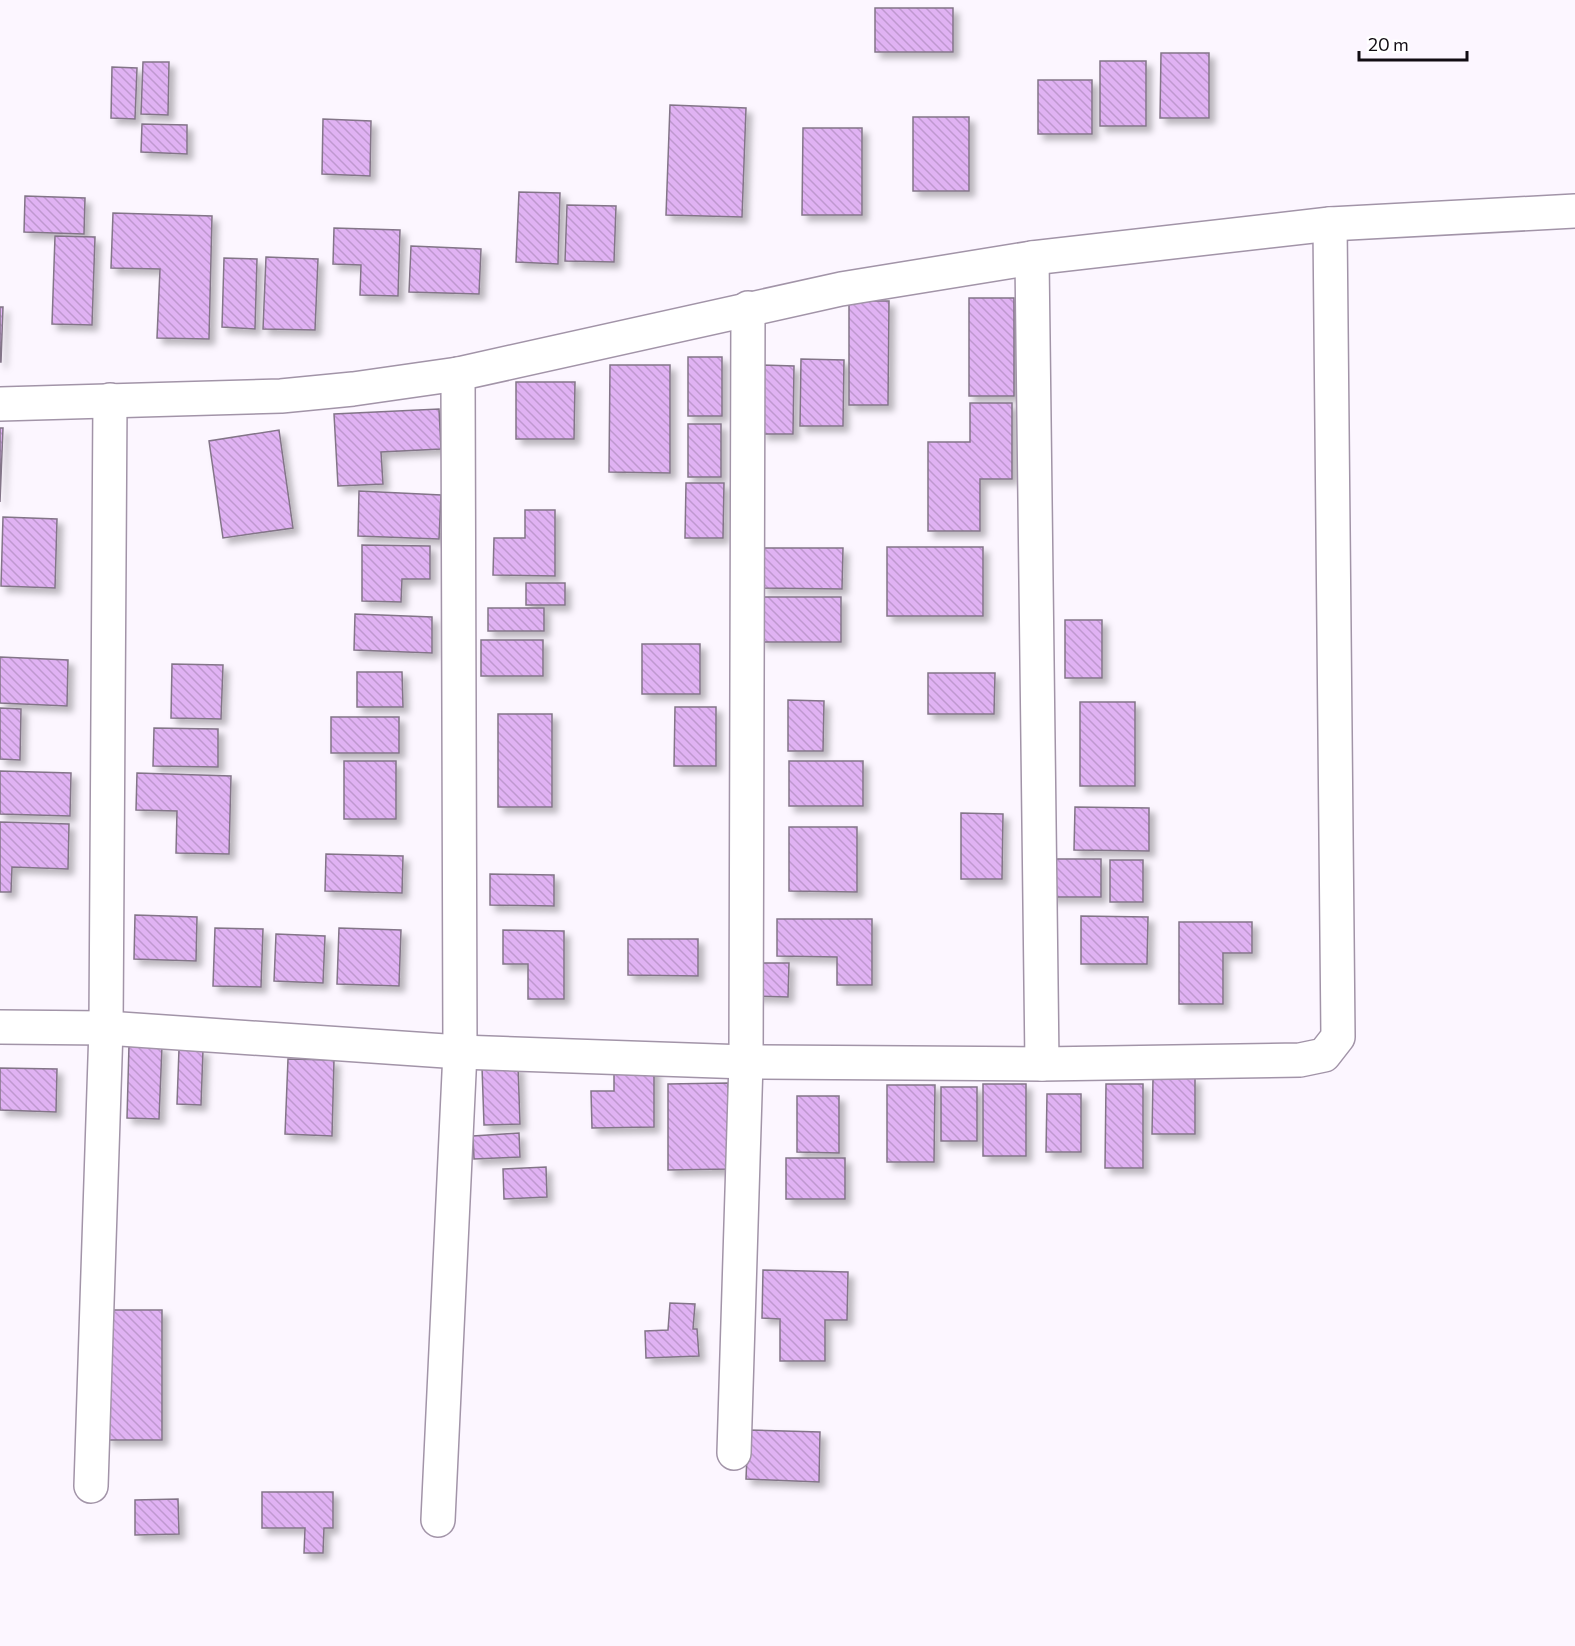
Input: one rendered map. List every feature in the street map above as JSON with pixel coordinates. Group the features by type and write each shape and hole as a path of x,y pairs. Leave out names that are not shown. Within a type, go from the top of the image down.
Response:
{"street":[{"path":"0,404 281,396 458,374 841,289 1032,258 1330,224 1575,211"},
{"path":"0,1027 106,1028 460,1052 746,1062 1042,1064 1300,1060 1324,1055 1338,1037 1330,224"},
{"path":"1032,258 1042,1064"},
{"path":"734,1453 746,1062 748,308"},
{"path":"438,1520 460,1052 458,374"},
{"path":"91,1486 106,1028 110,400"}],"building":[{"path":"875,8 953,8 953,52 875,52"},
{"path":"1161,53 1209,53 1209,118 1160,118"},
{"path":"1100,61 1146,61 1146,126 1100,126"},
{"path":"143,62 169,62 168,115 141,114"},
{"path":"112,67 137,68 135,119 111,118"},
{"path":"1038,80 1092,80 1092,134 1038,134"},
{"path":"670,105 746,108 742,217 666,215"},
{"path":"913,117 969,117 969,191 913,191"},
{"path":"323,119 371,121 370,176 322,174"},
{"path":"142,124 187,125 187,154 141,152"},
{"path":"803,128 862,128 862,215 802,215"},
{"path":"519,192 560,193 558,264 516,262"},
{"path":"25,196 85,198 84,234 24,232"},
{"path":"567,205 616,206 614,262 565,261"},
{"path":"113,213 212,216 209,339 157,338 160,269 111,268"},
{"path":"334,228 400,230 398,296 360,295 361,265 333,264"},
{"path":"55,236 95,237 92,325 52,324"},
{"path":"411,246 481,249 479,294 409,292"},
{"path":"266,257 318,259 315,330 263,329"},
{"path":"224,258 257,259 255,329 222,327"},
{"path":"969,298 1014,298 1014,396 969,396"},
{"path":"849,301 889,301 888,405 849,405"},
{"path":"0,307 3,307 1,362 0,362"},
{"path":"688,357 722,357 722,416 688,416"},
{"path":"801,359 844,360 843,426 800,426"},
{"path":"610,365 670,365 670,473 609,472"},
{"path":"762,365 794,366 793,434 762,434"},
{"path":"516,382 575,382 574,439 516,439"},
{"path":"970,403 1012,403 1012,479 980,479 980,531 928,531 928,442 970,442"},
{"path":"439,409 441,449 381,452 383,484 338,486 334,414"},
{"path":"688,424 721,424 721,477 688,477"},
{"path":"0,428 3,428 0,502"},
{"path":"279,430 293,528 223,538 209,441"},
{"path":"686,483 724,483 723,538 685,538"},
{"path":"359,491 441,495 439,539 358,536"},
{"path":"525,510 555,510 555,576 493,575 494,538 525,538"},
{"path":"3,517 57,519 55,588 1,586"},
{"path":"362,545 430,546 430,579 402,579 401,602 362,601"},
{"path":"887,547 983,547 983,616 887,616"},
{"path":"763,548 843,548 842,589 762,588"},
{"path":"526,583 565,583 565,605 526,605"},
{"path":"761,597 841,597 841,642 761,642"},
{"path":"488,608 544,608 544,631 488,631"},
{"path":"355,614 432,617 432,653 354,650"},
{"path":"1065,620 1102,620 1102,678 1065,678"},
{"path":"481,640 543,640 543,676 481,676"},
{"path":"642,644 700,644 700,694 642,694"},
{"path":"0,657 68,660 67,706 0,703"},
{"path":"172,664 223,665 221,719 171,718"},
{"path":"357,672 402,672 403,707 357,707"},
{"path":"928,673 995,673 994,714 928,714"},
{"path":"788,700 824,701 823,751 788,751"},
{"path":"1080,702 1135,702 1135,786 1080,786"},
{"path":"675,707 716,707 716,766 674,766"},
{"path":"0,708 21,709 20,760 0,759"},
{"path":"498,714 552,714 552,807 498,807"},
{"path":"331,717 399,717 399,753 331,753"},
{"path":"154,728 218,729 218,767 153,766"},
{"path":"344,761 396,761 396,819 344,819"},
{"path":"789,761 863,761 863,806 789,806"},
{"path":"0,771 71,773 70,816 0,814"},
{"path":"137,773 231,776 229,854 176,853 177,811 136,810"},
{"path":"1075,807 1149,808 1149,851 1074,850"},
{"path":"961,813 1003,814 1002,879 961,879"},
{"path":"0,822 69,824 68,869 12,867 11,892 0,892"},
{"path":"789,827 857,827 857,892 789,891"},
{"path":"326,854 403,856 402,893 325,891"},
{"path":"1048,859 1101,859 1101,897 1048,897"},
{"path":"1110,860 1143,860 1143,902 1110,902"},
{"path":"490,874 554,875 554,906 490,905"},
{"path":"135,915 197,917 196,961 134,959"},
{"path":"1081,916 1148,917 1147,964 1081,964"},
{"path":"777,919 872,919 872,985 837,985 837,957 777,956"},
{"path":"1179,922 1252,922 1252,953 1223,953 1223,1004 1179,1004"},
{"path":"215,928 263,929 261,987 213,986"},
{"path":"339,928 401,930 399,986 337,984"},
{"path":"503,930 564,931 564,999 528,999 528,964 503,964"},
{"path":"276,934 325,936 323,983 274,981"},
{"path":"628,939 698,939 698,976 628,975"},
{"path":"753,963 789,963 788,997 753,996"},
{"path":"129,1045 162,1046 159,1119 127,1118"},
{"path":"179,1049 203,1050 201,1105 177,1104"},
{"path":"288,1059 334,1060 332,1136 285,1134"},
{"path":"614,1063 654,1063 654,1127 592,1128 591,1091 614,1091"},
{"path":"518,1066 520,1124 484,1125 482,1067"},
{"path":"0,1068 57,1069 56,1112 0,1110"},
{"path":"1153,1078 1195,1078 1195,1134 1152,1134"},
{"path":"728,1083 729,1169 668,1170 668,1084"},
{"path":"983,1084 1026,1084 1026,1156 983,1156"},
{"path":"1106,1084 1143,1084 1143,1168 1105,1168"},
{"path":"887,1085 935,1085 934,1162 887,1162"},
{"path":"941,1087 977,1087 977,1141 941,1141"},
{"path":"1047,1094 1081,1094 1081,1152 1046,1152"},
{"path":"797,1096 839,1096 839,1153 797,1152"},
{"path":"519,1133 520,1157 474,1159 473,1136"},
{"path":"786,1158 845,1158 845,1199 786,1199"},
{"path":"546,1167 547,1197 504,1199 503,1169"},
{"path":"763,1270 848,1272 847,1320 825,1320 825,1361 780,1361 780,1319 762,1318"},
{"path":"670,1303 695,1304 693,1329 697,1329 699,1356 646,1358 645,1331 668,1330"},
{"path":"108,1310 162,1310 162,1440 107,1440"},
{"path":"748,1430 820,1432 819,1482 746,1479"},
{"path":"262,1492 333,1492 333,1528 324,1528 323,1553 304,1553 305,1528 262,1528"},
{"path":"178,1499 179,1534 135,1535 135,1500"}]}
